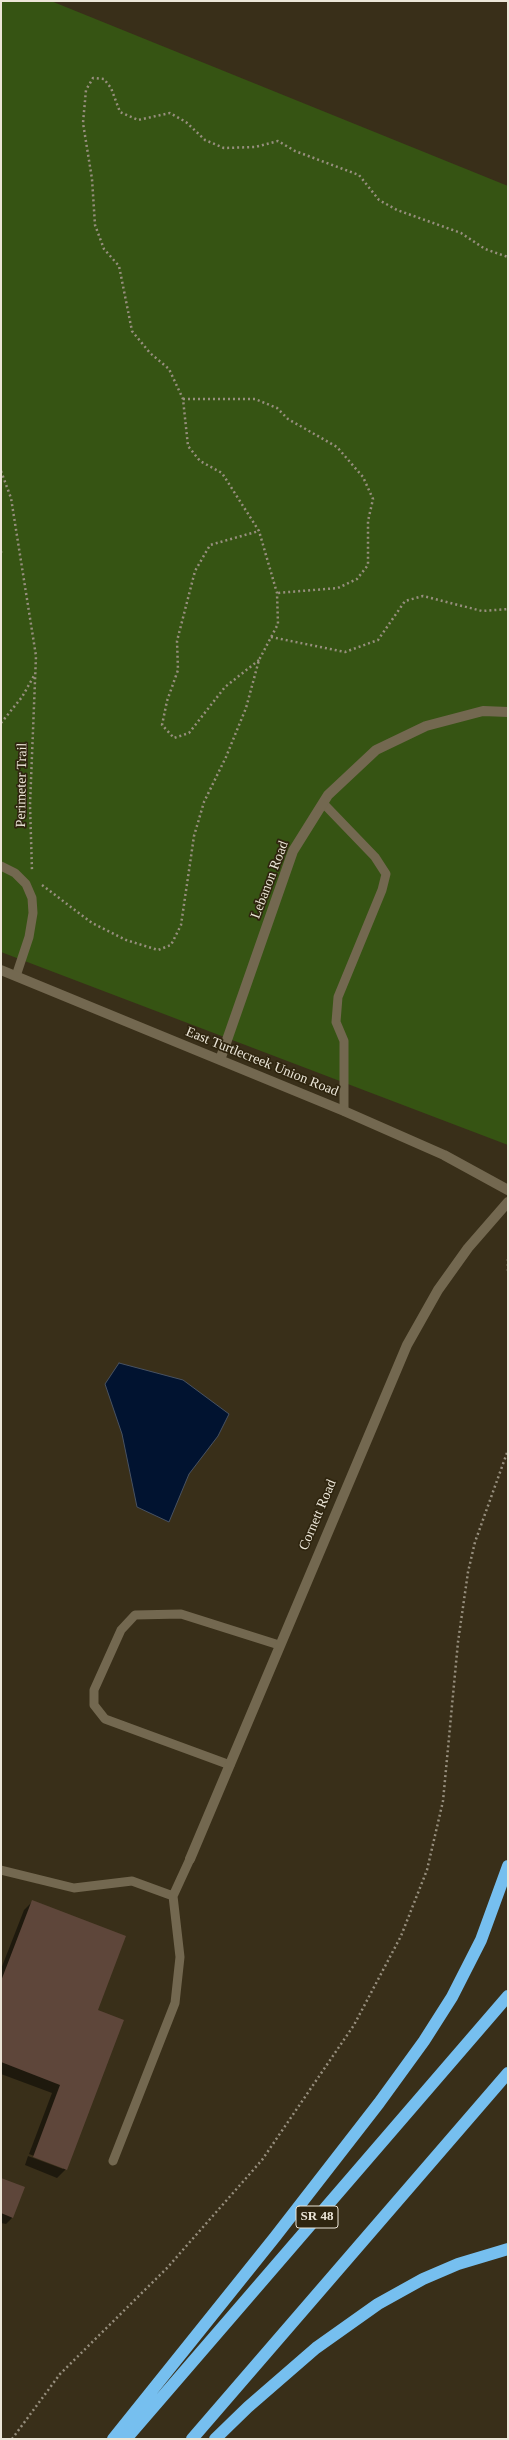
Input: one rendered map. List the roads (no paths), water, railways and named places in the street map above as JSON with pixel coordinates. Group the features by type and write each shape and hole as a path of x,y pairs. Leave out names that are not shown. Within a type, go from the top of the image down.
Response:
{"highway":[{"path":"113,2439 275,2237 379,2103 424,2041 452,1997 481,1940 508,1866"},
{"name":"SR 48","path":"126,2439 508,1996"},
{"path":"192,2439 508,2073"},
{"path":"215,2439 248,2407 316,2348 378,2304 423,2280 458,2264 508,2249"}],"street":[{"name":"Lebanon Road","path":"220,1060 293,851 328,795 376,750 426,726 483,711 508,712"},
{"name":"East Turtlecreek Union Road","path":"1,970 344,1111 444,1155 508,1190"},
{"name":"Cornett Road","path":"190,1859 279,1645 407,1345 438,1290 468,1248 508,1202"}],"lane":[{"path":"323,803 375,857 386,874 382,890 338,997 336,1022 344,1041 344,1111"},
{"path":"1,866 16,873 26,884 32,898 33,913 16,976"},
{"path":"230,1765 105,1720 94,1705 94,1690 121,1630 135,1615 180,1614 279,1645"},
{"path":"113,2160 175,2003 180,1957 174,1896 190,1859"},
{"path":"1,1870 74,1888 132,1880 174,1896"}],"water":[{"path":"119,1363 183,1380 229,1414 218,1436 189,1474 169,1522 137,1507 122,1434 105,1384"}]}
